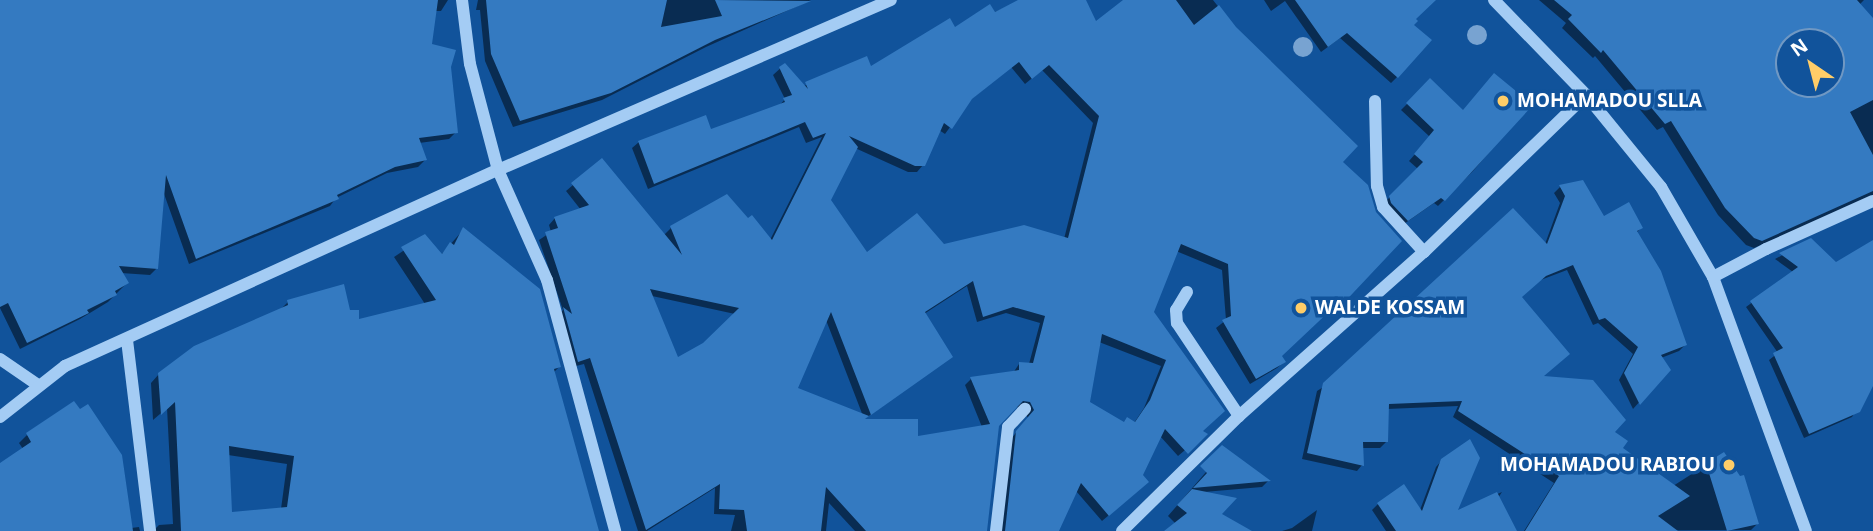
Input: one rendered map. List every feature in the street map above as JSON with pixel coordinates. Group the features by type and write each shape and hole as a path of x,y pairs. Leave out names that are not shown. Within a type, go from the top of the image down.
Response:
{"street":[{"path":"462,0 470,64 498,170 547,280 615,531"},
{"path":"0,417 65,366 498,170 891,0"},
{"path":"1494,0 1586,95 1661,187 1713,277 1805,531"},
{"path":"1122,531 1239,416 1424,252 1586,95"},
{"path":"1376,101 1377,186 1383,207 1424,252"},
{"path":"1713,277 1766,249 1873,201"},
{"path":"1187,292 1176,310 1177,323 1239,416"},
{"path":"127,340 150,531"},
{"path":"0,359 38,386"},
{"path":"996,531 1008,427 1025,409"}],"building":[{"path":"0,0 438,0 432,44 456,50 451,67 458,133 419,138 427,160 395,167 337,195 339,199 196,259 166,175 158,269 119,266 129,283 115,291 117,295 87,310 89,313 27,343 8,303 0,307"},
{"path":"486,0 667,0 661,27 722,16 715,0 811,1 715,40 611,93 520,121 491,54"},
{"path":"1018,0 1086,0 1096,21 1123,0 1176,0 1194,25 1219,5 1236,27 1358,146 1343,162 1368,185 1376,212 1402,241 1337,310 1335,306 1282,356 1286,362 1256,379 1222,320 1231,316 1228,264 1181,244 1154,312 1225,411 1203,431 1208,434 1188,454 1165,429 1143,475 1149,482 1109,516 1081,483 1059,531 1005,531 1016,431 1034,410 1030,402 1023,401 999,426 987,531 866,531 826,487 821,531 747,531 744,510 719,509 720,484 646,530 590,358 578,362 563,307 572,314 545,232 558,228 554,217 589,205 571,183 602,158 682,255 670,226 727,194 748,218 752,215 772,240 826,133 813,138 805,122 654,184 638,141 706,115 711,129 785,102 783,98 792,95 779,67 785,63 808,89 805,82 867,56 871,66 950,18 955,27 990,4 995,12","holes":["1019,62 1032,79 1049,65 1099,116 1068,238 1024,225 944,244 917,213 867,252 831,200 858,147 849,136 915,166 925,166 944,123 952,129 972,99","973,281 983,317 1013,307 1045,316 1033,363 1019,362 1019,370 970,377 990,424 918,436 918,419 865,419 869,416 798,388 831,312 871,415 953,357 925,312","650,289 739,308 703,343 678,357","1102,334 1166,360 1150,400 1135,422 1127,417 1124,422 1090,402"]},
{"path":"1295,0 1436,0 1416,19 1418,21 1414,25 1432,40 1398,78 1347,33 1328,47"},
{"path":"1554,0 1857,0 1873,18 1873,100 1850,112 1873,155 1873,191 1762,241 1754,238 1725,208 1671,121 1665,124 1603,50 1601,53 1568,19 1572,15"},
{"path":"1494,73 1533,105 1445,201 1441,198 1408,221 1391,203 1389,196 1423,162 1414,154 1434,130 1406,103 1430,78 1463,110"},
{"path":"1583,180 1604,216 1629,202 1643,228 1637,231 1661,271 1687,345 1661,355 1671,370 1640,405 1624,373 1638,347 1605,318 1599,320 1573,265 1546,276 1522,297 1570,354 1544,376 1593,380 1626,420 1615,432 1628,441 1623,448 1690,496 1658,516 1678,531 1525,531 1559,476 1458,411 1462,401 1389,404 1388,442 1363,442 1364,466 1307,453 1323,383 1513,208 1547,244 1565,196 1559,185"},
{"path":"463,227 540,289 561,367 554,369 599,531 181,531 175,402 161,415 158,373 194,346 288,305 287,300 344,284 350,310 359,310 359,319 436,300 401,247 425,234 442,254 450,242 454,245","holes":["229,446 294,456 287,507 232,512"]},
{"path":"1811,238 1836,262 1873,240 1873,386 1860,412 1809,434 1773,353 1783,348 1750,301 1798,267 1779,253"},
{"path":"74,401 80,409 88,404 122,455 133,531 0,531 0,463 31,442 26,433"},
{"path":"1470,439 1480,458 1458,510 1497,492 1517,531 1396,531 1377,503 1404,484 1422,511 1441,459"},
{"path":"1222,445 1271,481 1193,488 1207,473 1200,466"},
{"path":"1724,452 1740,476 1744,475 1759,524 1727,531 1708,470 1708,462"},
{"path":"1192,489 1237,498 1222,514 1252,531 1164,531 1187,513 1177,505"}],"place":[{"name":"MOHAMADOU SLLA","path":"1503,101"},
{"name":"WALDE KOSSAM","path":"1301,308"},
{"name":"MOHAMADOU RABIOU","path":"1729,465"}]}
